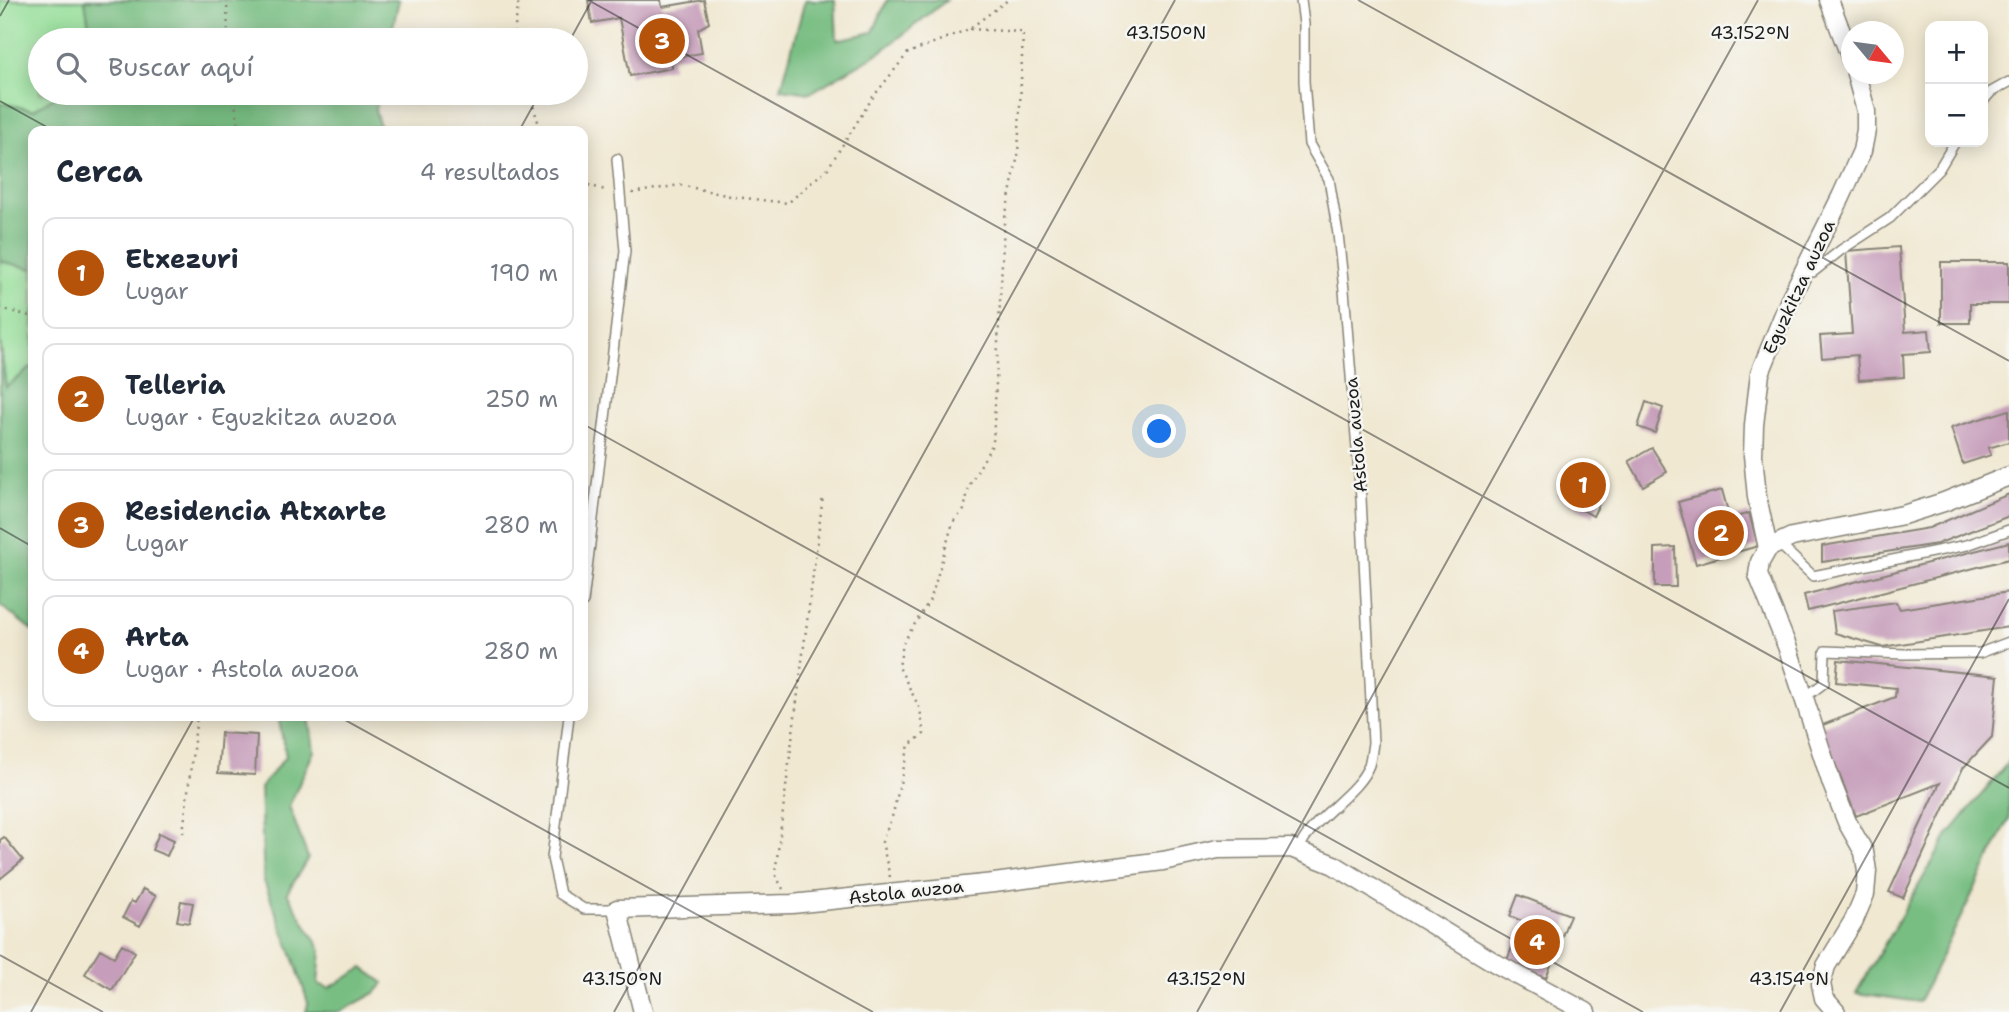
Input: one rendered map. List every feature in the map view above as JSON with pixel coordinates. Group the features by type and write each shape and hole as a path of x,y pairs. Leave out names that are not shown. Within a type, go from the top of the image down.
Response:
{"street":[{"path":"1829,0 1841,32"},
{"name":"Eguzkitza auzoa","path":"1836,1012 1824,998 1821,984 1826,966 1854,920 1865,894 1867,871 1864,852 1847,822 1832,784 1787,646 1758,575 1760,562 1773,545 1757,497 1753,455 1760,373 1791,297 1842,197 1862,151 1866,111 1859,84"},
{"path":"1773,545 1792,537 1903,515 2009,476"},
{"name":"Astola auzoa","path":"617,909 792,904 1163,861 1218,849 1291,848 1334,865 1497,964 1586,1012"},
{"path":"617,909 643,1012"}],"lane":[{"name":"Astola auzoa","path":"1298,851 1317,823 1353,788 1368,766 1373,743 1361,498 1343,279 1329,178 1309,144 1301,0"},
{"path":"1988,95 2009,82"},
{"path":"1805,271 1813,272 1841,250 1891,218 1938,169 1952,147"},
{"path":"588,560 625,251 617,159"},
{"path":"1773,545 1813,576 1967,545 2009,530"},
{"path":"1804,698 1824,683 1825,651 1980,653 2009,642"},
{"path":"568,721 552,858 560,894 584,909 617,909"}],"path":[{"path":"227,0 228,28"},
{"path":"515,28 519,0"},
{"path":"588,185 620,195 680,185 736,197 788,203 828,168 873,97 908,53 969,29 1008,0"},
{"path":"900,893 890,877 882,842 893,814 909,745 924,734 920,709 899,667 903,643 931,598 953,522 964,510 969,486 993,443 1004,223 1018,155 1023,32 969,29"},
{"path":"235,105 239,126"},
{"path":"533,105 539,126"},
{"path":"0,308 28,316"},
{"path":"792,904 775,874 823,496"},
{"path":"183,833 196,721"}],"green space":[{"path":"0,0 85,0 89,28 28,28 28,105 41,105 33,110 0,103"},
{"path":"85,0 399,0 393,28 89,28"},
{"path":"805,0 835,0 837,40 873,32 887,0 947,0 882,51 810,93 781,89"},
{"path":"0,103 33,110 41,105 376,105 380,126 28,126 28,268 0,261"},
{"path":"0,261 28,268 28,370 6,388 0,342"},
{"path":"0,342 6,387 28,370 28,627 0,605"},
{"path":"279,721 310,721 314,751 289,806 308,858 287,893 321,950 318,984 329,988 363,968 384,983 375,993 340,1012 306,1012 308,1003 296,965 264,881 260,788 286,756"},
{"path":"2009,761 2009,819 1919,1002 1856,993 1948,835"}],"building":[{"path":"588,0 661,0 662,7 704,0 709,23 698,29 702,53 671,58 672,68 630,76 619,18 592,23"},
{"path":"1899,247 1905,332 1929,330 1931,352 1903,354 1904,377 1859,380 1857,355 1822,358 1820,336 1852,334 1846,251"},
{"path":"1941,262 2009,262 2009,304 1970,304 1970,323 1941,323"},
{"path":"1646,402 1663,408 1655,433 1638,427"},
{"path":"2009,410 2009,442 1988,448 1991,455 1963,464 1951,428"},
{"path":"1652,448 1667,472 1643,486 1629,461"},
{"path":"1577,461 1607,477 1598,492 1602,498 1593,516 1558,496"},
{"path":"1722,490 1730,519 1749,513 1758,546 1696,564 1678,502"},
{"path":"2009,494 2009,516 1937,544 1822,562 1822,546 1929,528"},
{"path":"2009,542 2009,559 1808,611 1804,595"},
{"path":"1675,547 1676,587 1655,587 1655,548"},
{"path":"2009,592 2009,627 1882,647 1835,633 1832,611 1896,602 1900,609"},
{"path":"1838,660 1998,676 1992,737 1963,768 1903,898 1889,892 1940,783 1856,816 1820,726 1895,697 1896,688 1836,682"},
{"path":"221,733 257,735 255,775 218,773"},
{"path":"159,833 174,840 167,856 152,850"},
{"path":"4,837 23,860 0,879 0,840"},
{"path":"143,889 156,896 140,926 123,917 131,901 135,903"},
{"path":"1518,895 1570,915 1546,978 1506,963 1522,921 1510,916"},
{"path":"181,901 193,903 189,923 177,921"},
{"path":"122,944 135,952 112,990 85,974 100,949 114,957"}],"place":[{"name":"Residencia Atxarte","path":"662,41"},
{"name":"Etxezuri","path":"1583,485"},
{"name":"Telleria","path":"1721,533"},
{"name":"Arta","path":"1537,942"}]}
